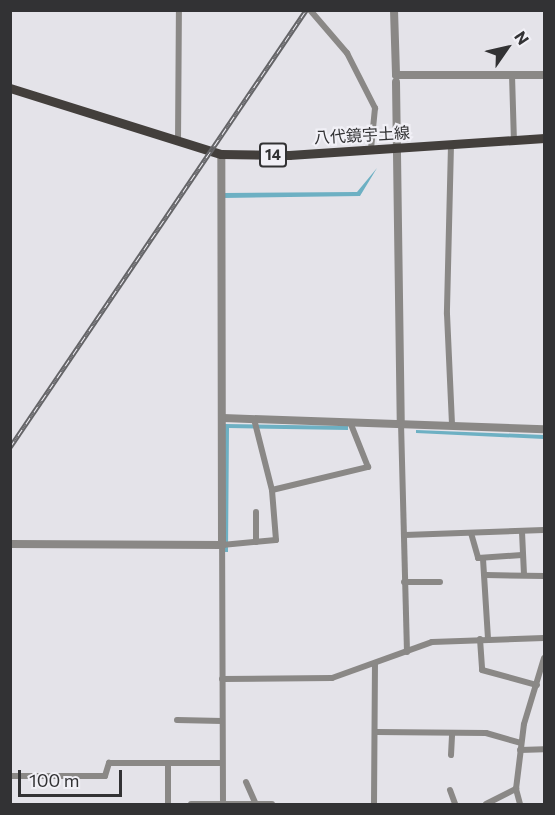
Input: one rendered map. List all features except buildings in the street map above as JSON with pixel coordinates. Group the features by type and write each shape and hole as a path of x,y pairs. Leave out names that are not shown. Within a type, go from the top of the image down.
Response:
{"main road":[{"name":"八代鏡宇土線","path":"10,88 178,143 221,154 396,148 514,142 544,138"}],"street":[{"path":"178,143 179,10"},
{"path":"310,10 347,53 375,108 371,149"},
{"path":"394,10 396,75 544,75"},
{"path":"512,75 514,142"},
{"path":"396,82 406,652"},
{"path":"452,145 447,314 452,424"},
{"path":"221,154 224,418 223,804"},
{"path":"224,418 452,424 544,429"},
{"path":"10,544 222,545 276,540 272,490 254,419"},
{"path":"272,490 368,467 350,422"},
{"path":"255,542 256,512"},
{"path":"405,535 544,530"},
{"path":"522,532 524,574"},
{"path":"471,533 476,554 483,559 522,555"},
{"path":"483,559 486,575 482,670 537,685"},
{"path":"486,575 544,576"},
{"path":"404,582 440,582"},
{"path":"222,679 333,678 432,642 544,638"},
{"path":"520,804 516,789 520,746 544,658"},
{"path":"374,804 371,783 376,732 375,664"},
{"path":"177,720 222,721"},
{"path":"376,732 486,733 520,746 544,749"},
{"path":"451,754 452,733"},
{"path":"10,776 105,776 109,763 222,763"},
{"path":"168,763 168,804"},
{"path":"246,782 256,803"},
{"path":"486,804 516,789"},
{"path":"450,790 455,804"},
{"path":"191,804 272,804"}],"water":[{"path":"377,168 360,196 223,198 223,193 357,192"},
{"path":"225,424 348,426 348,430 229,428 228,552 224,552"},
{"path":"416,430 544,435 544,439 416,433"}],"railway":[{"path":"10,447 306,10"}]}
